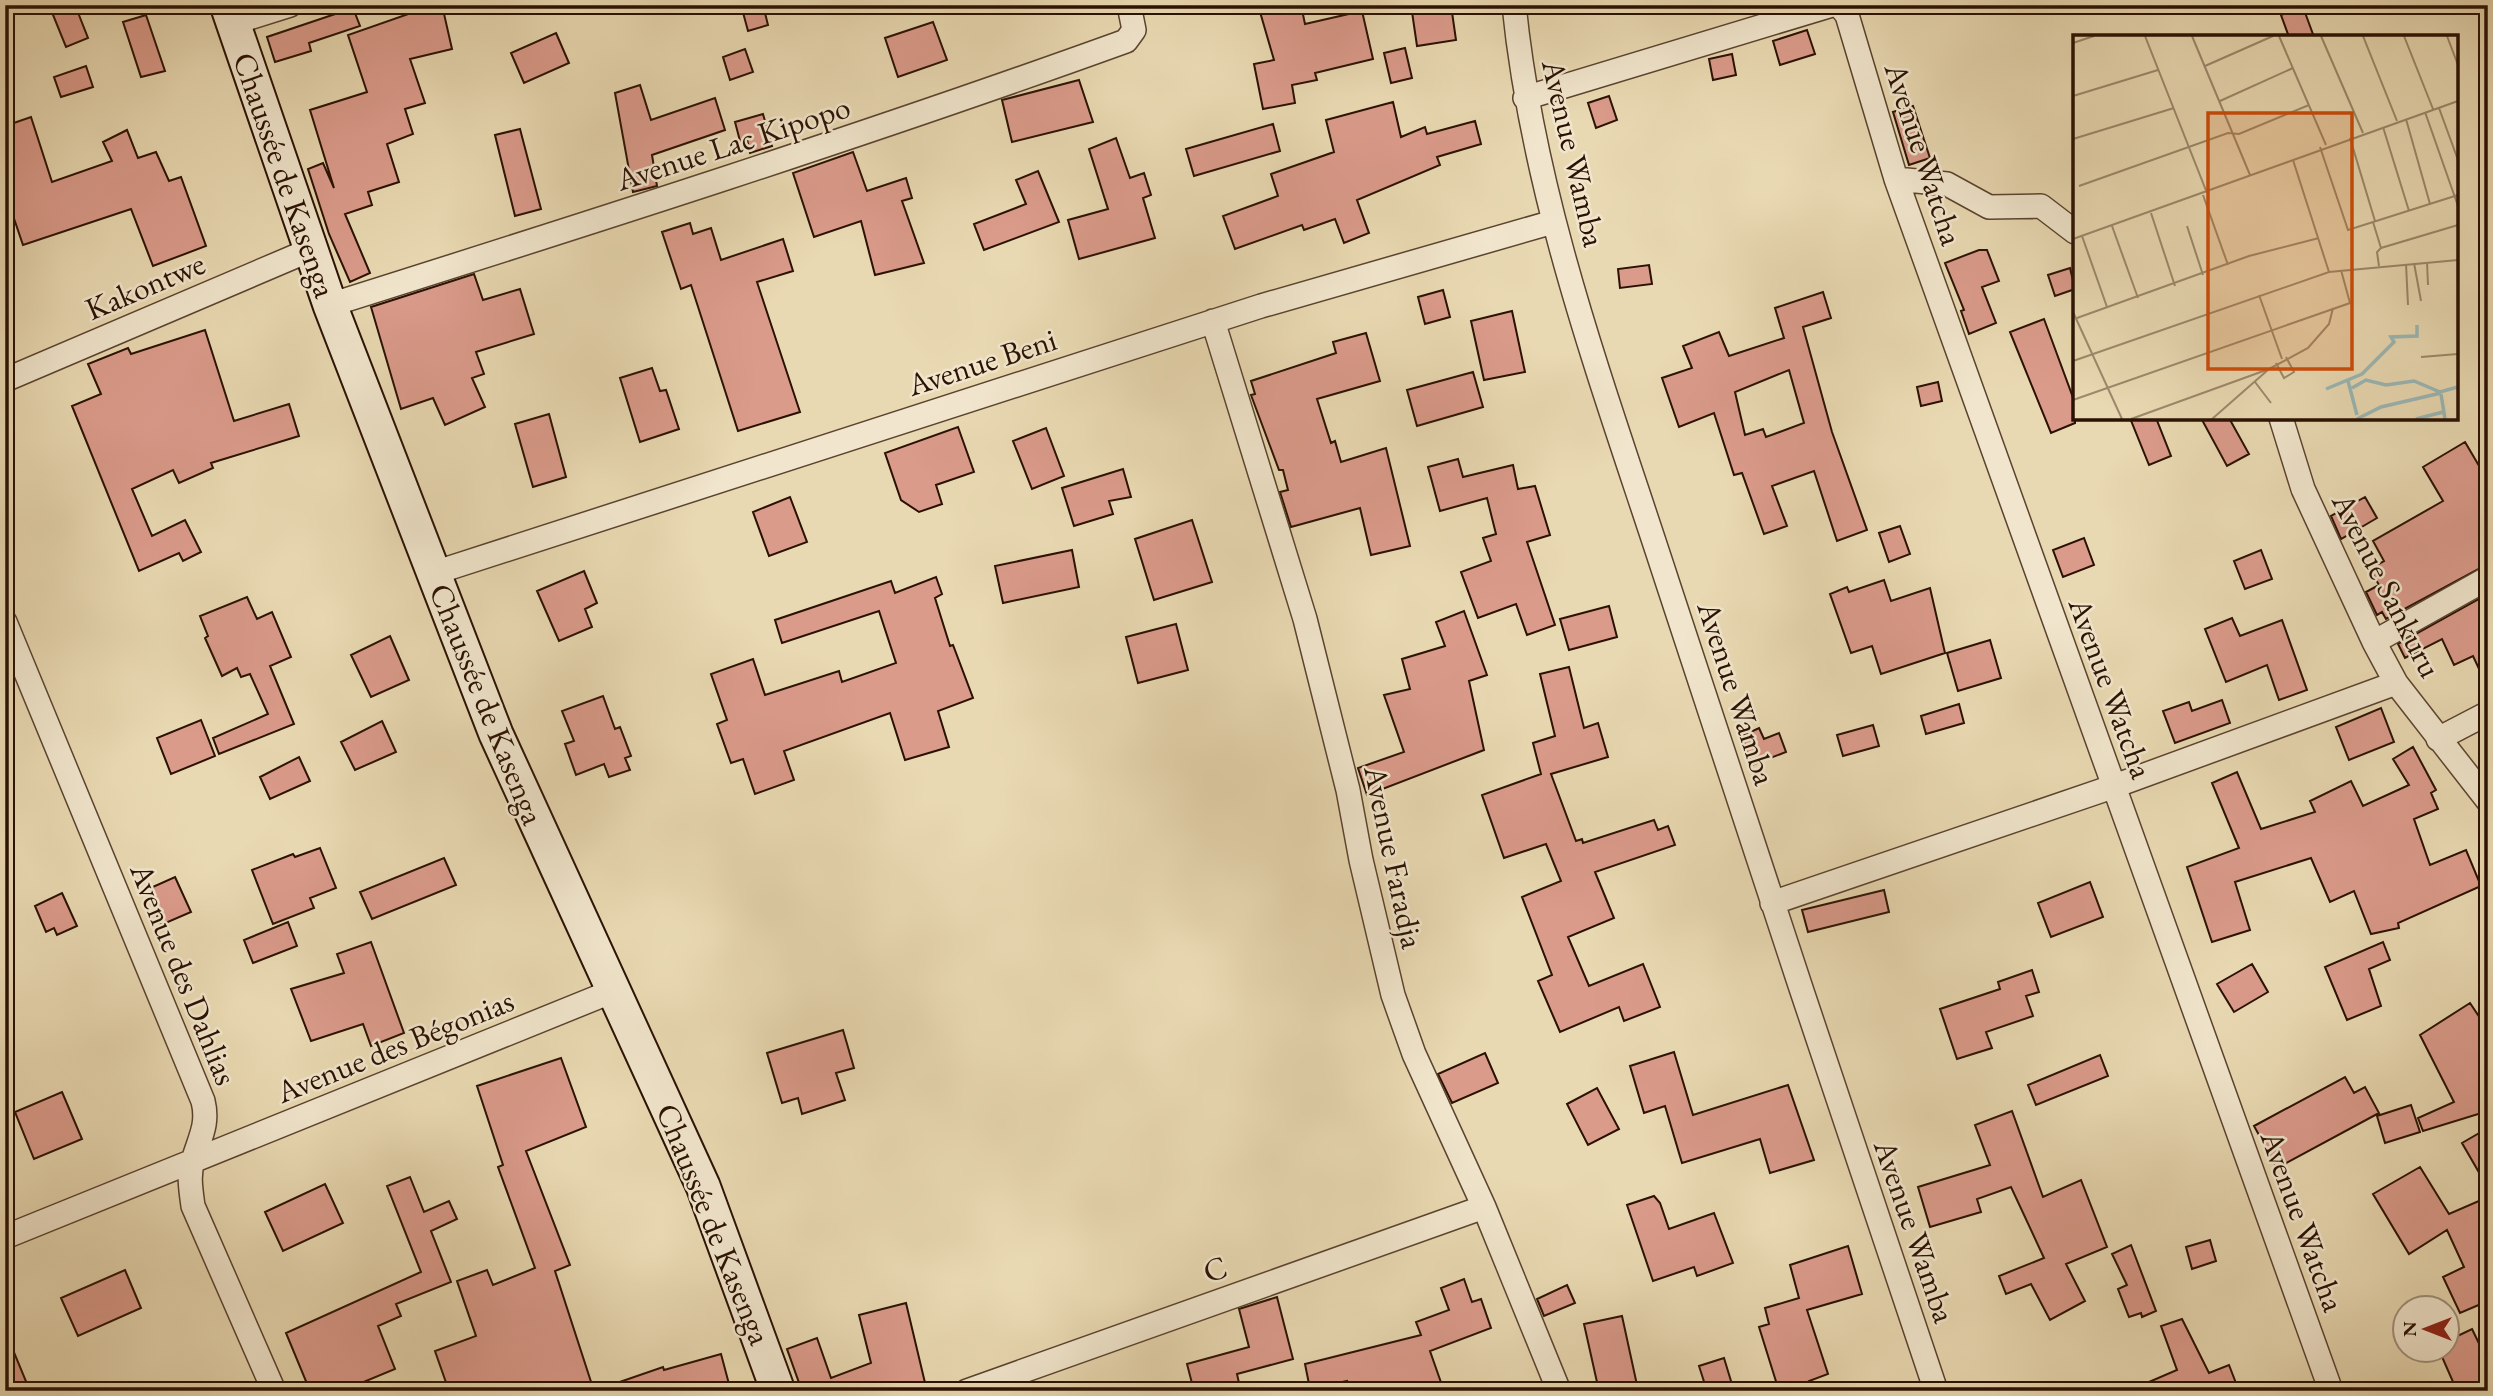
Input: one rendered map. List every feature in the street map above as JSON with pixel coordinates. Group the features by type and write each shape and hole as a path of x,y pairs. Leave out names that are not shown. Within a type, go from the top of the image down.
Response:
{"main road":[{"name":"Chaussée de Kasenga","path":"230,14 330,305 496,734 703,1186 778,1391"}],"street":[{"path":"230,14 290,5"},
{"name":"Avenue Wamba","path":"1514,5 1525,98 1552,222 1772,903 1936,1391"},
{"path":"1525,98 1832,5"},
{"name":"Avenue Watcha","path":"1839,5 1847,15 1896,179 2331,1391"},
{"name":"Avenue Lac Kipopo","path":"330,305 968,98 1129,40 1133,34 1131,11"},
{"path":"1896,179 1947,184 1989,207 2040,206 2073,231"},
{"name":"Avenue Beni","path":"433,573 1213,321 1552,222"},
{"name":"Kakontwe","path":"5,380 310,250"},
{"name":"Avenue Faradja","path":"1213,321 1305,619 1348,790 1361,860 1393,995 1414,1054 1484,1207 1559,1391"},
{"name":"Avenue Sankuru","path":"2282,420 2304,489 2374,642 2396,683 2488,802"},
{"path":"2374,642 2488,578"},
{"name":"Avenue des Dahlias","path":"5,622 204,1101 206,1124 192,1163 194,1206 274,1391"},
{"path":"1772,903 2112,787 2396,683"},
{"path":"2438,739 2488,713"},
{"name":"Avenue des Bégonias","path":"5,1237 613,991"},
{"name":"C","path":"967,1391 1484,1207"}],"building":[{"path":"49,5 75,5 88,38 66,47"},
{"path":"434,5 442,5 452,49 410,59 425,103 405,109 413,134 387,144 399,182 368,192 372,205 345,214 370,273 350,282 329,234 308,169 323,163 334,188 310,110 367,92 348,35"},
{"path":"741,5 763,5 768,25 748,31"},
{"path":"1258,5 1301,5 1305,24 1362,11 1373,59 1315,73 1317,80 1292,85 1295,103 1263,109 1254,64 1274,60"},
{"path":"1411,5 1451,5 1456,40 1417,46"},
{"path":"2303,7 2313,35 2288,35 2281,15"},
{"path":"353,8 360,26 309,43 311,51 275,62 267,37"},
{"path":"146,15 165,71 141,77 123,22"},
{"path":"933,22 947,60 898,77 885,38"},
{"path":"1807,30 1815,54 1780,65 1773,41"},
{"path":"556,33 569,63 524,83 511,53"},
{"path":"1405,48 1412,78 1391,83 1384,53"},
{"path":"745,49 753,72 730,80 723,57"},
{"path":"1732,54 1736,75 1713,80 1709,59"},
{"path":"86,66 93,87 61,97 54,77"},
{"path":"1079,80 1093,122 1012,142 1002,100"},
{"path":"640,85 651,120 715,98 725,130 652,155 657,186 633,192 615,93"},
{"path":"1609,96 1617,120 1596,128 1588,103"},
{"path":"1393,102 1401,137 1425,127 1427,134 1475,121 1481,144 1437,157 1440,165 1357,200 1369,233 1344,243 1335,219 1304,230 1302,225 1235,249 1223,216 1278,196 1271,174 1334,152 1326,120"},
{"path":"1913,106 1930,158 1909,165 1893,112"},
{"path":"763,114 772,146 750,153 747,139 740,141 735,122"},
{"path":"31,117 52,182 112,161 103,142 127,130 138,158 156,152 169,181 181,177 206,246 153,266 131,209 23,245 5,192 5,126"},
{"path":"1273,124 1280,151 1194,176 1186,149"},
{"path":"520,129 541,209 515,216 495,135"},
{"path":"1116,138 1130,178 1144,173 1151,195 1143,198 1155,238 1079,259 1068,220 1108,209 1089,149"},
{"path":"853,152 867,191 906,178 912,198 902,201 924,263 875,275 861,221 814,237 793,173"},
{"path":"1038,171 1059,222 984,250 974,224 1026,204 1016,180"},
{"path":"690,223 693,234 711,228 721,260 783,239 793,271 757,282 800,412 738,431 691,285 681,289 662,232"},
{"path":"1979,250 1987,250 1999,281 1982,287 1996,323 1969,334 1961,311 1964,310 1945,263"},
{"path":"1649,265 1652,284 1620,288 1618,269"},
{"path":"2070,268 2073,290 2055,296 2048,275"},
{"path":"474,274 483,300 520,289 534,334 476,352 484,374 472,378 485,407 445,425 433,398 401,409 371,307"},
{"path":"1443,290 1450,317 1425,324 1418,297"},
{"path":"1823,292 1831,318 1803,327 1832,432 1867,530 1837,541 1814,471 1772,486 1787,526 1764,534 1742,473 1734,475 1714,413 1679,427 1662,378 1692,368 1683,346 1719,332 1729,356 1784,338 1775,308","holes":["1789,370 1804,423 1766,437 1763,429 1745,435 1735,392"]},
{"path":"1512,311 1525,372 1484,380 1471,321"},
{"path":"2044,319 2073,398 2075,423 2051,433 2010,332"},
{"path":"205,330 234,421 289,404 299,436 211,463 213,468 179,483 173,470 132,489 152,536 185,520 201,552 183,561 179,553 139,571 72,406 101,394 88,364 128,348 131,354"},
{"path":"1366,333 1380,381 1317,399 1331,443 1335,441 1341,462 1386,448 1410,546 1371,555 1360,508 1291,527 1280,492 1288,490 1283,470 1279,470 1251,395 1255,394 1251,381 1336,353 1333,342"},
{"path":"652,368 660,391 666,390 679,429 640,442 620,378"},
{"path":"1473,372 1483,407 1417,426 1407,390"},
{"path":"1938,382 1942,401 1921,406 1917,387"},
{"path":"549,414 566,477 533,487 515,424"},
{"path":"2131,420 2157,420 2171,456 2149,465"},
{"path":"2202,420 2230,420 2249,454 2227,466"},
{"path":"958,427 974,472 936,485 942,504 919,512 901,500 885,453"},
{"path":"1046,428 1064,476 1032,489 1013,441"},
{"path":"2465,442 2488,481 2488,564 2386,619 2382,612 2377,615 2366,592 2379,585 2370,569 2384,561 2373,541 2443,501 2423,467"},
{"path":"1458,459 1463,477 1513,465 1518,489 1535,486 1550,535 1527,542 1555,625 1527,635 1516,604 1478,618 1461,572 1491,561 1483,538 1496,534 1487,498 1440,511 1428,467"},
{"path":"1123,469 1131,497 1109,501 1113,514 1074,526 1062,488"},
{"path":"790,497 807,542 769,556 753,512"},
{"path":"2365,497 2377,518 2341,539 2331,516"},
{"path":"1192,520 1212,582 1154,600 1135,539"},
{"path":"1900,526 1910,554 1889,562 1879,533"},
{"path":"2084,538 2094,565 2063,577 2053,550"},
{"path":"1072,550 1079,587 1003,603 995,566"},
{"path":"2261,550 2272,579 2245,589 2234,561"},
{"path":"584,571 597,603 585,609 592,627 559,641 537,591"},
{"path":"936,577 942,594 935,598 950,646 953,645 973,698 938,711 949,747 905,760 890,713 784,751 794,780 755,794 743,759 731,763 717,724 727,720 711,674 753,659 765,695 839,671 842,682 896,663 879,611 782,643 775,620 891,581 895,593"},
{"path":"1884,580 1891,601 1930,588 1945,653 1881,674 1872,646 1851,653 1830,594 1847,587 1849,592"},
{"path":"2488,594 2488,688 2473,656 2454,665 2442,639 2405,658 2398,644"},
{"path":"247,597 257,619 272,612 291,657 270,666 294,724 219,754 213,738 268,714 250,674 241,677 237,668 222,676 205,638 208,636 200,616"},
{"path":"1609,606 1617,637 1569,650 1560,619"},
{"path":"1464,611 1487,675 1469,681 1484,750 1367,795 1358,768 1404,752 1384,695 1410,689 1402,659 1445,646 1436,622"},
{"path":"2232,618 2240,636 2282,620 2307,690 2279,700 2267,665 2226,682 2205,629"},
{"path":"1176,624 1188,670 1138,683 1126,637"},
{"path":"390,636 409,680 371,697 351,655"},
{"path":"1990,640 2001,678 1958,691 1947,653"},
{"path":"1569,667 1584,728 1598,723 1608,757 1551,774 1576,841 1582,839 1583,843 1654,820 1658,830 1668,826 1675,845 1595,872 1614,918 1568,937 1589,986 1643,964 1660,1007 1624,1021 1619,1007 1560,1032 1538,981 1552,975 1522,897 1561,881 1546,844 1504,858 1482,795 1541,774 1533,743 1555,736 1540,674"},
{"path":"603,696 615,729 620,727 631,756 625,758 630,770 609,777 604,764 576,775 565,744 574,741 562,711"},
{"path":"2222,700 2230,723 2175,743 2163,711 2189,702 2192,711"},
{"path":"1959,704 1964,723 1926,734 1921,716"},
{"path":"2381,708 2394,742 2349,760 2336,727"},
{"path":"201,720 215,756 171,774 157,738"},
{"path":"382,721 396,752 355,770 341,742"},
{"path":"1873,725 1879,746 1843,756 1837,735"},
{"path":"1759,728 1764,739 1779,733 1786,752 1752,765 1742,736"},
{"path":"2413,747 2436,790 2431,793 2438,809 2414,819 2430,865 2466,850 2481,886 2398,923 2399,928 2371,934 2354,891 2330,902 2311,858 2235,882 2250,930 2212,942 2187,867 2239,848 2212,783 2237,772 2261,829 2315,812 2310,801 2351,781 2363,806 2409,785 2393,759"},
{"path":"299,757 310,781 270,799 260,777"},
{"path":"320,848 336,888 310,898 314,908 273,924 252,870 293,854 295,857"},
{"path":"444,858 456,885 372,919 360,892"},
{"path":"175,877 191,912 161,925 146,890"},
{"path":"2090,882 2103,917 2051,937 2038,903"},
{"path":"1884,890 1889,912 1808,932 1802,910"},
{"path":"62,893 77,926 57,935 54,928 46,932 35,906"},
{"path":"288,922 297,946 253,963 244,940"},
{"path":"371,942 404,1033 371,1046 363,1024 311,1041 291,989 344,973 337,954"},
{"path":"2383,942 2390,960 2369,969 2381,1006 2347,1020 2325,967"},
{"path":"2252,964 2268,992 2234,1012 2217,984"},
{"path":"2032,970 2039,992 2026,996 2033,1016 1986,1032 1992,1048 1957,1059 1940,1009 2000,989 1998,982"},
{"path":"2470,1003 2488,1030 2488,1111 2423,1131 2418,1118 2454,1102 2420,1035"},
{"path":"843,1030 854,1068 836,1073 845,1100 802,1114 798,1098 782,1103 767,1053"},
{"path":"1674,1052 1693,1115 1788,1085 1814,1160 1770,1173 1760,1139 1682,1163 1665,1106 1644,1113 1630,1066"},
{"path":"1485,1053 1498,1083 1452,1103 1438,1074"},
{"path":"2100,1055 2108,1076 2036,1105 2028,1085"},
{"path":"561,1058 586,1127 526,1151 570,1265 555,1271 594,1391 449,1391 435,1351 476,1336 457,1281 487,1270 493,1285 535,1268 498,1167 503,1165 477,1086"},
{"path":"2345,1077 2354,1093 2365,1087 2379,1113 2277,1168 2254,1126"},
{"path":"1597,1088 1619,1129 1588,1145 1567,1104"},
{"path":"62,1092 82,1139 34,1159 15,1112"},
{"path":"2411,1105 2420,1132 2385,1143 2377,1116"},
{"path":"2012,1111 2043,1197 2081,1180 2107,1247 2066,1264 2085,1301 2050,1320 2031,1284 2006,1294 1999,1276 2044,1258 2011,1187 1977,1199 1981,1212 1930,1227 1918,1187 1990,1165 1975,1125"},
{"path":"2488,1128 2488,1188 2462,1143"},
{"path":"2420,1167 2449,1214 2488,1197 2488,1301 2462,1312 2462,1294 2451,1294 2443,1277 2464,1267 2447,1230 2409,1254 2373,1194"},
{"path":"410,1177 424,1212 449,1201 457,1219 431,1231 451,1282 396,1304 401,1316 378,1326 395,1369 342,1391 310,1391 286,1333 421,1272 387,1186"},
{"path":"325,1184 343,1223 283,1251 265,1212"},
{"path":"1654,1196 1660,1203 1669,1229 1714,1213 1733,1263 1697,1276 1694,1267 1653,1281 1627,1205"},
{"path":"2210,1240 2216,1261 2192,1269 2186,1247"},
{"path":"2131,1245 2156,1311 2142,1317 2141,1313 2129,1317 2118,1289 2127,1285 2112,1254"},
{"path":"1848,1246 1862,1294 1807,1310 1828,1374 1809,1381 1813,1391 1779,1391 1759,1327 1769,1324 1765,1308 1799,1298 1790,1265"},
{"path":"125,1270 141,1308 78,1336 61,1298"},
{"path":"1464,1279 1472,1302 1481,1299 1491,1328 1430,1351 1444,1391 1349,1391 1347,1381 1310,1389 1305,1364 1421,1335 1416,1322 1449,1310 1441,1288"},
{"path":"1567,1285 1575,1303 1544,1316 1537,1299"},
{"path":"1277,1297 1293,1359 1237,1374 1239,1383 1210,1391 1194,1391 1187,1364 1249,1347 1239,1309"},
{"path":"906,1303 926,1387 911,1391 802,1391 787,1349 817,1338 831,1378 871,1363 859,1315"},
{"path":"1622,1316 1637,1385 1599,1391 1584,1324"},
{"path":"2182,1319 2209,1373 2229,1365 2239,1391 2128,1391 2177,1370 2161,1326"},
{"path":"2472,1329 2488,1362 2488,1379 2464,1391 2457,1391 2445,1364 2462,1364 2462,1334"},
{"path":"6,1333 30,1391 5,1391"},
{"path":"721,1354 729,1384 704,1391 605,1391 604,1387 663,1367 664,1370"},
{"path":"1724,1358 1734,1391 1707,1391 1699,1366"}]}
